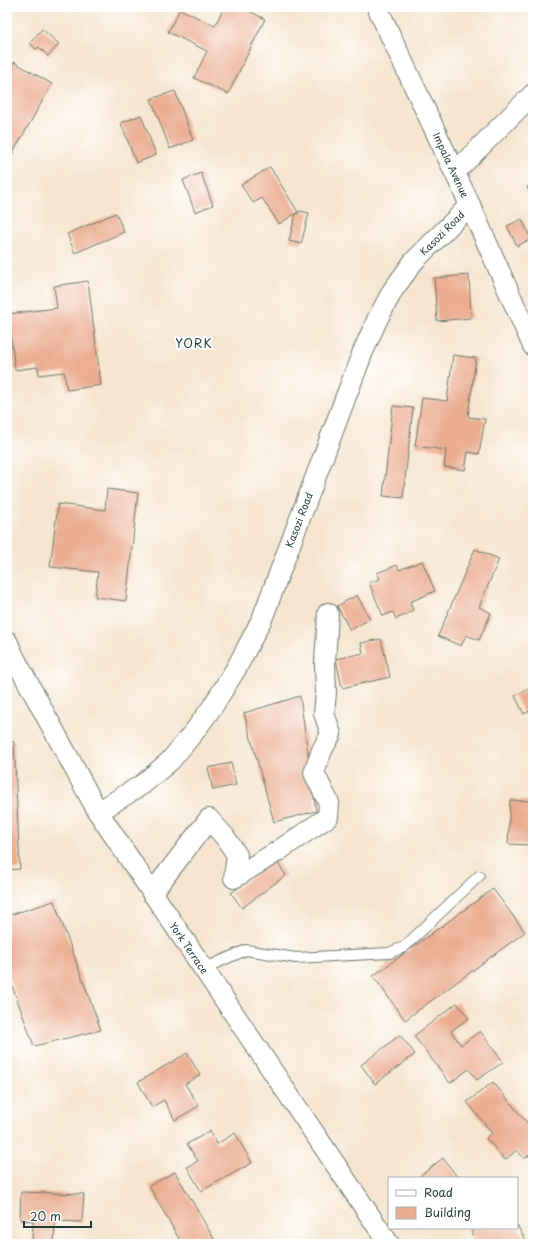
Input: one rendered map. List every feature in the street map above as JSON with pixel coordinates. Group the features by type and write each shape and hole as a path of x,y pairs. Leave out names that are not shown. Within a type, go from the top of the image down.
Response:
{"street":[{"name":"Impala Avenue","path":"377,7 455,172 533,346"},
{"path":"455,172 533,94"},
{"name":"Kasozi Road","path":"98,812 143,784 170,761 213,706 237,667 262,619 362,354 377,320 394,290 414,261 470,205"},
{"path":"152,893 209,820 225,837 237,855 234,878 278,851 328,817 329,803 314,773 322,750 331,734 324,713 328,614"},
{"name":"York Terrace","path":"7,641 14,657 98,812 389,1244"}],"lane":[{"path":"203,968 246,950 296,958 388,953 404,947 479,876"}],"building":[{"path":"224,7 241,7 265,19 228,94 194,78 207,51 168,32 180,9 215,26"},
{"path":"42,29 59,44 48,56 39,47 36,49 30,43"},
{"path":"14,62 52,84 10,158 7,156 7,73"},
{"path":"175,91 193,140 170,149 151,99"},
{"path":"141,115 156,155 136,163 121,123"},
{"path":"270,167 298,212 279,224 262,198 253,203 241,185"},
{"path":"201,173 213,205 195,212 183,180"},
{"path":"533,185 533,200 527,187"},
{"path":"300,211 309,213 301,244 289,241 296,213 298,214"},
{"path":"116,213 124,232 75,253 67,234"},
{"path":"522,219 531,239 517,246 507,226"},
{"path":"469,275 471,318 437,321 434,278"},
{"path":"88,281 101,385 67,390 64,372 39,375 38,367 15,370 8,314 57,308 54,286"},
{"path":"453,355 476,358 468,417 485,419 479,454 468,452 465,470 444,467 446,450 415,446 422,398 447,401"},
{"path":"393,406 413,408 403,498 383,496"},
{"path":"107,489 138,493 126,601 95,597 98,572 50,567 58,504 105,510"},
{"path":"475,549 499,559 479,607 491,613 479,640 466,635 461,646 438,636"},
{"path":"422,561 435,591 410,602 413,611 396,619 393,612 383,616 369,583 380,579 377,573 397,565 399,570"},
{"path":"357,595 370,619 350,630 337,606"},
{"path":"381,639 390,677 342,688 336,659 363,653 361,643"},
{"path":"533,687 533,709 524,714 515,696"},
{"path":"300,696 316,811 274,822 244,713"},
{"path":"7,742 14,742 20,869 7,870"},
{"path":"231,763 236,785 213,790 208,768"},
{"path":"510,800 530,801 529,845 508,844"},
{"path":"275,859 286,875 242,908 231,893"},
{"path":"493,889 525,932 405,1020 373,976"},
{"path":"54,901 101,1030 34,1046 7,972 7,916"},
{"path":"457,1003 469,1018 451,1031 461,1045 480,1031 503,1062 477,1080 469,1069 450,1083 414,1036"},
{"path":"400,1035 415,1054 375,1084 361,1065"},
{"path":"187,1053 200,1075 185,1084 199,1106 175,1120 164,1100 152,1107 138,1082"},
{"path":"493,1082 533,1130 533,1152 524,1159 517,1150 505,1160 486,1138 492,1133 467,1102"},
{"path":"210,1131 217,1144 235,1133 252,1163 201,1191 187,1167 198,1161 187,1144"},
{"path":"443,1158 457,1177 421,1177 420,1176"},
{"path":"175,1172 217,1244 182,1244 149,1186"},
{"path":"21,1192 84,1194 82,1222 55,1221 54,1244 32,1244 33,1221 20,1220"},
{"path":"518,1227 527,1243 478,1244 471,1232 476,1229 518,1229"}],"district":[{"name":"YORK","path":"194,344"}]}
